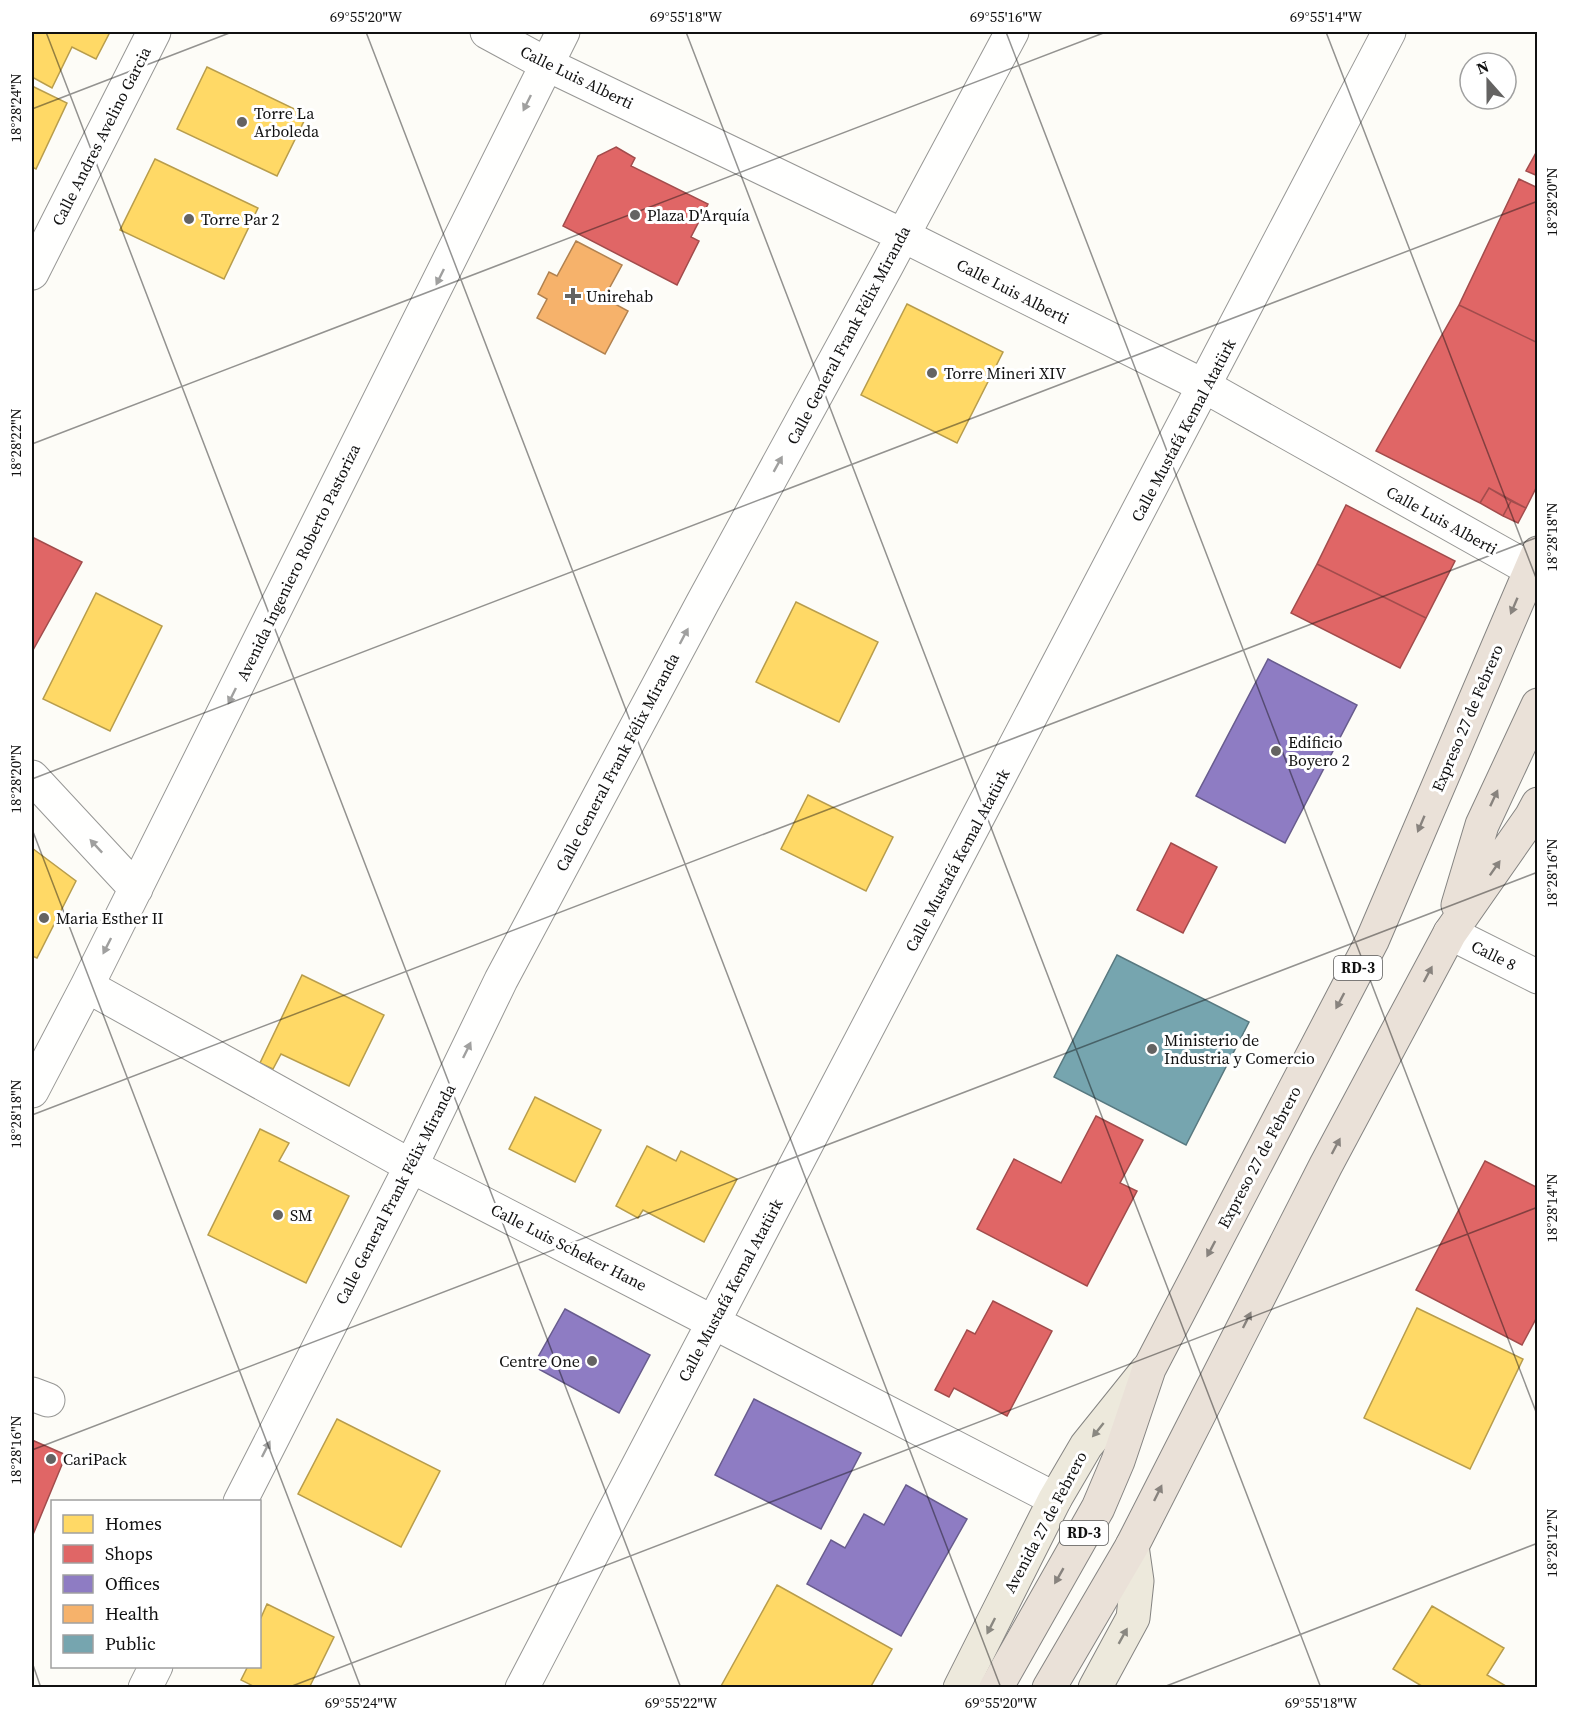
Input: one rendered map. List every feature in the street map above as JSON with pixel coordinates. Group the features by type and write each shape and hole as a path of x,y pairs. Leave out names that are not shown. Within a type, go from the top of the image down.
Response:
{"highway":[{"name":"Expreso 27 de Febrero","path":"996,1688 1098,1508 1118,1461 1149,1368 1372,941 1534,561"},
{"path":"1450,933 1482,825 1538,705"},
{"name":"RD-3","path":"1049,1688 1132,1546 1326,1165 1450,933 1538,804"}],"main road":[{"name":"Avenida 27 de Febrero","path":"960,1688 1055,1499 1086,1446 1149,1368"},
{"name":"RD-3","path":"1095,1688 1133,1618 1137,1581 1132,1546"}],"street":[{"name":"Calle Andres Avelino Garcia","path":"32,273 154,32"},
{"name":"Calle Luis Alberti","path":"487,32 546,64 902,235 1206,387 1534,561"},
{"name":"Avenida Ingeniero Roberto Pastoriza","path":"32,1091 136,889 563,32"},
{"name":"Calle General Frank Félix Miranda","path":"241,1500 411,1166 501,980 1012,32"},
{"name":"Calle Mustafá Kemal Atatürk","path":"522,1688 1206,387 1389,32"},
{"path":"32,777 136,889"},
{"name":"Calle 8","path":"1450,933 1538,977"},
{"name":"Calle Luis Scheker Hane","path":"87,986 411,1166 1055,1499"},
{"path":"145,1688 155,1668"}],"building: Homes":[{"path":"32,32 110,32 96,59 72,47 52,88 32,77"},
{"name":"Torre La Arboleda","path":"207,67 307,115 277,176 177,129"},
{"path":"32,86 67,103 36,169 32,167"},
{"name":"Torre Par 2","path":"155,159 258,208 224,279 120,230"},
{"name":"Torre Mineri XIV","path":"907,304 1003,352 957,443 861,395"},
{"path":"96,593 162,626 110,731 43,699"},
{"path":"796,602 878,642 839,722 756,682"},
{"path":"808,795 893,837 866,891 781,849"},
{"name":"Maria Esther II","path":"32,848 76,881 37,958 32,956"},
{"path":"302,975 384,1015 349,1086 281,1054 273,1069 260,1063"},
{"path":"535,1097 601,1130 575,1182 509,1149"},
{"name":"SM","path":"260,1129 289,1143 279,1161 349,1196 306,1283 208,1235"},
{"path":"647,1146 676,1161 681,1151 737,1179 704,1242 643,1210 638,1218 616,1206"},
{"path":"1417,1308 1523,1359 1470,1469 1364,1418"},
{"path":"337,1419 440,1471 401,1547 298,1494"},
{"path":"777,1585 892,1649 870,1688 720,1688"},
{"path":"267,1604 334,1637 309,1688 257,1688 241,1680 247,1668 261,1668 261,1618"},
{"path":"1432,1606 1504,1648 1487,1675 1506,1686 1505,1688 1425,1688 1393,1669"}],"building: Shops":[{"name":"Plaza D'Arquía","path":"616,147 635,158 631,166 708,204 691,237 699,241 677,285 563,226 598,156"},
{"path":"1538,149 1538,176 1526,171"},
{"path":"1519,179 1538,188 1538,343 1459,305"},
{"path":"1459,305 1538,343 1538,484 1526,508 1489,488 1480,503 1376,451"},
{"path":"1489,488 1511,501 1503,516 1480,503"},
{"path":"1511,501 1526,508 1518,523 1503,516"},
{"path":"1346,505 1455,561 1426,618 1317,564"},
{"path":"32,537 82,562 33,650 32,649"},
{"path":"1317,564 1426,618 1400,668 1291,613"},
{"path":"1171,843 1217,867 1183,933 1137,910"},
{"path":"1096,1116 1143,1140 1120,1183 1137,1191 1087,1286 977,1229 1014,1159 1061,1183"},
{"path":"1485,1161 1538,1188 1538,1315 1522,1345 1416,1290"},
{"path":"993,1301 1052,1331 1007,1416 954,1388 949,1397 935,1390 967,1330 975,1334"},
{"path":"32,1440 66,1455 32,1537"}],"building: Offices":[{"name":"Edificio Boyero 2","path":"1268,659 1357,705 1285,843 1196,796"},
{"name":"Centre One","path":"565,1309 650,1355 619,1413 533,1366"},
{"path":"754,1399 861,1453 821,1529 715,1475"},
{"path":"906,1485 967,1519 901,1636 807,1584 831,1540 845,1548 864,1514 884,1525"}],"building: Health":[{"name":"Unirehab","path":"576,241 622,265 604,298 628,311 605,354 537,318 547,299 538,294 549,272 557,276"}],"building: Public":[{"name":"Ministerio de Industria y Comercio","path":"1117,955 1249,1022 1186,1145 1054,1077"}],"place":[{"name":"Torre La Arboleda","path":"242,122"},
{"name":"Plaza D'Arquía","path":"635,215"},
{"name":"Torre Par 2","path":"189,219"},
{"name":"Unirehab","path":"573,296"},
{"name":"Torre Mineri XIV","path":"932,373"},
{"name":"Edificio Boyero 2","path":"1276,751"},
{"name":"Maria Esther II","path":"44,918"},
{"name":"Ministerio de Industria y Comercio","path":"1152,1049"},
{"name":"SM","path":"278,1215"},
{"name":"Centre One","path":"592,1361"},
{"name":"CariPack","path":"51,1459"}]}
